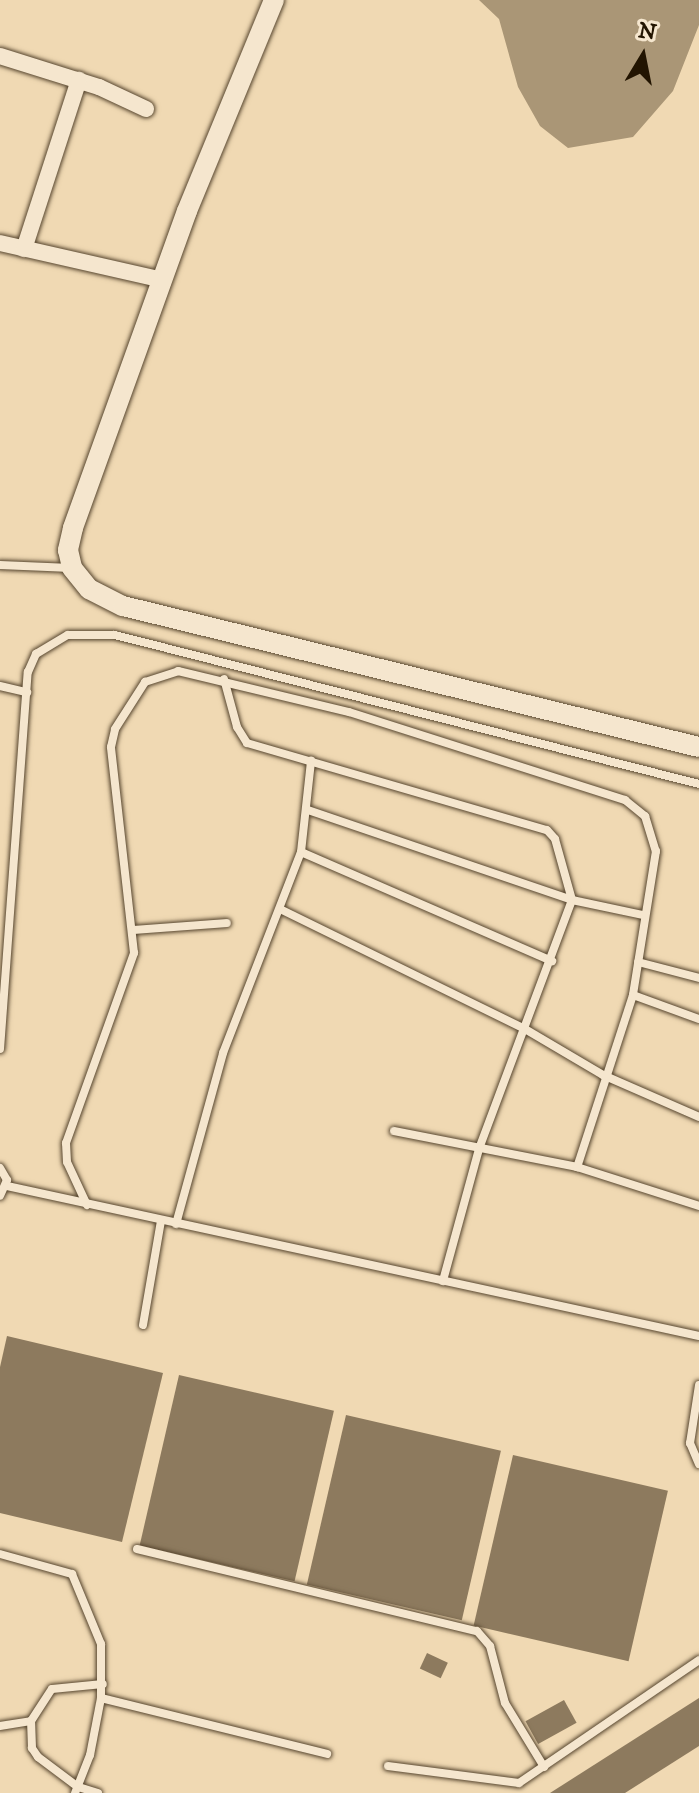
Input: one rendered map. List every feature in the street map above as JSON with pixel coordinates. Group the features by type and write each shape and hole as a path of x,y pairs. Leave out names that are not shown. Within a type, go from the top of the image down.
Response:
{"street":[{"path":"274,0 163,280 73,528 68,550 72,568 89,589 123,606 699,747"},
{"path":"0,56 79,80 146,109"},
{"path":"24,249 79,80"},
{"path":"0,243 163,280"}],"lane":[{"path":"0,565 72,568"},
{"path":"0,1049 27,692 36,654 52,643 92,632 115,635 699,784"},
{"path":"87,1205 67,1162 66,1143 125,988 134,930 113,765 115,729 154,676 178,671 224,679 349,712 625,800 645,816 656,838 633,995 603,1075 577,1167"},
{"path":"224,679 237,727 247,743 547,830 555,839 572,900 552,961 479,1149 443,1281"},
{"path":"0,686 27,692"},
{"path":"176,1224 223,1053 301,852 311,761"},
{"path":"308,810 572,900 643,915"},
{"path":"301,852 552,961"},
{"path":"280,909 525,1029 603,1075 699,1117"},
{"path":"134,930 227,923"},
{"path":"638,962 699,978"},
{"path":"633,995 699,1019"},
{"path":"394,1131 577,1167 699,1206"},
{"path":"0,1168 7,1186"},
{"path":"7,1186 699,1336"},
{"path":"0,1196 7,1186"},
{"path":"143,1325 161,1221"},
{"path":"699,1385 690,1443 699,1464"},
{"path":"137,1549 477,1631 490,1646 505,1703 544,1767"},
{"path":"0,1554 65,1570 79,1583 101,1644 101,1698 76,1790"},
{"path":"388,1766 519,1783 699,1660"},
{"path":"98,1793 76,1790 38,1757 32,1748 31,1721 52,1689 103,1684"},
{"path":"101,1698 327,1754"},
{"path":"0,1726 31,1721"},
{"path":"519,1783 522,1793"}],"shaded area":[{"path":"479,0 699,0 699,25 673,91 633,137 568,148 540,126 518,87 499,19"}],"building":[{"path":"7,1336 163,1373 122,1542 0,1513 0,1367"},
{"path":"179,1375 334,1411 295,1581 140,1546"},
{"path":"346,1415 501,1451 462,1620 307,1585"},
{"path":"513,1455 668,1491 629,1661 474,1626"},
{"path":"427,1653 448,1663 441,1678 420,1668"},
{"path":"699,1698 699,1746 625,1793 550,1793"},
{"path":"564,1700 577,1723 538,1744 526,1721"}]}
